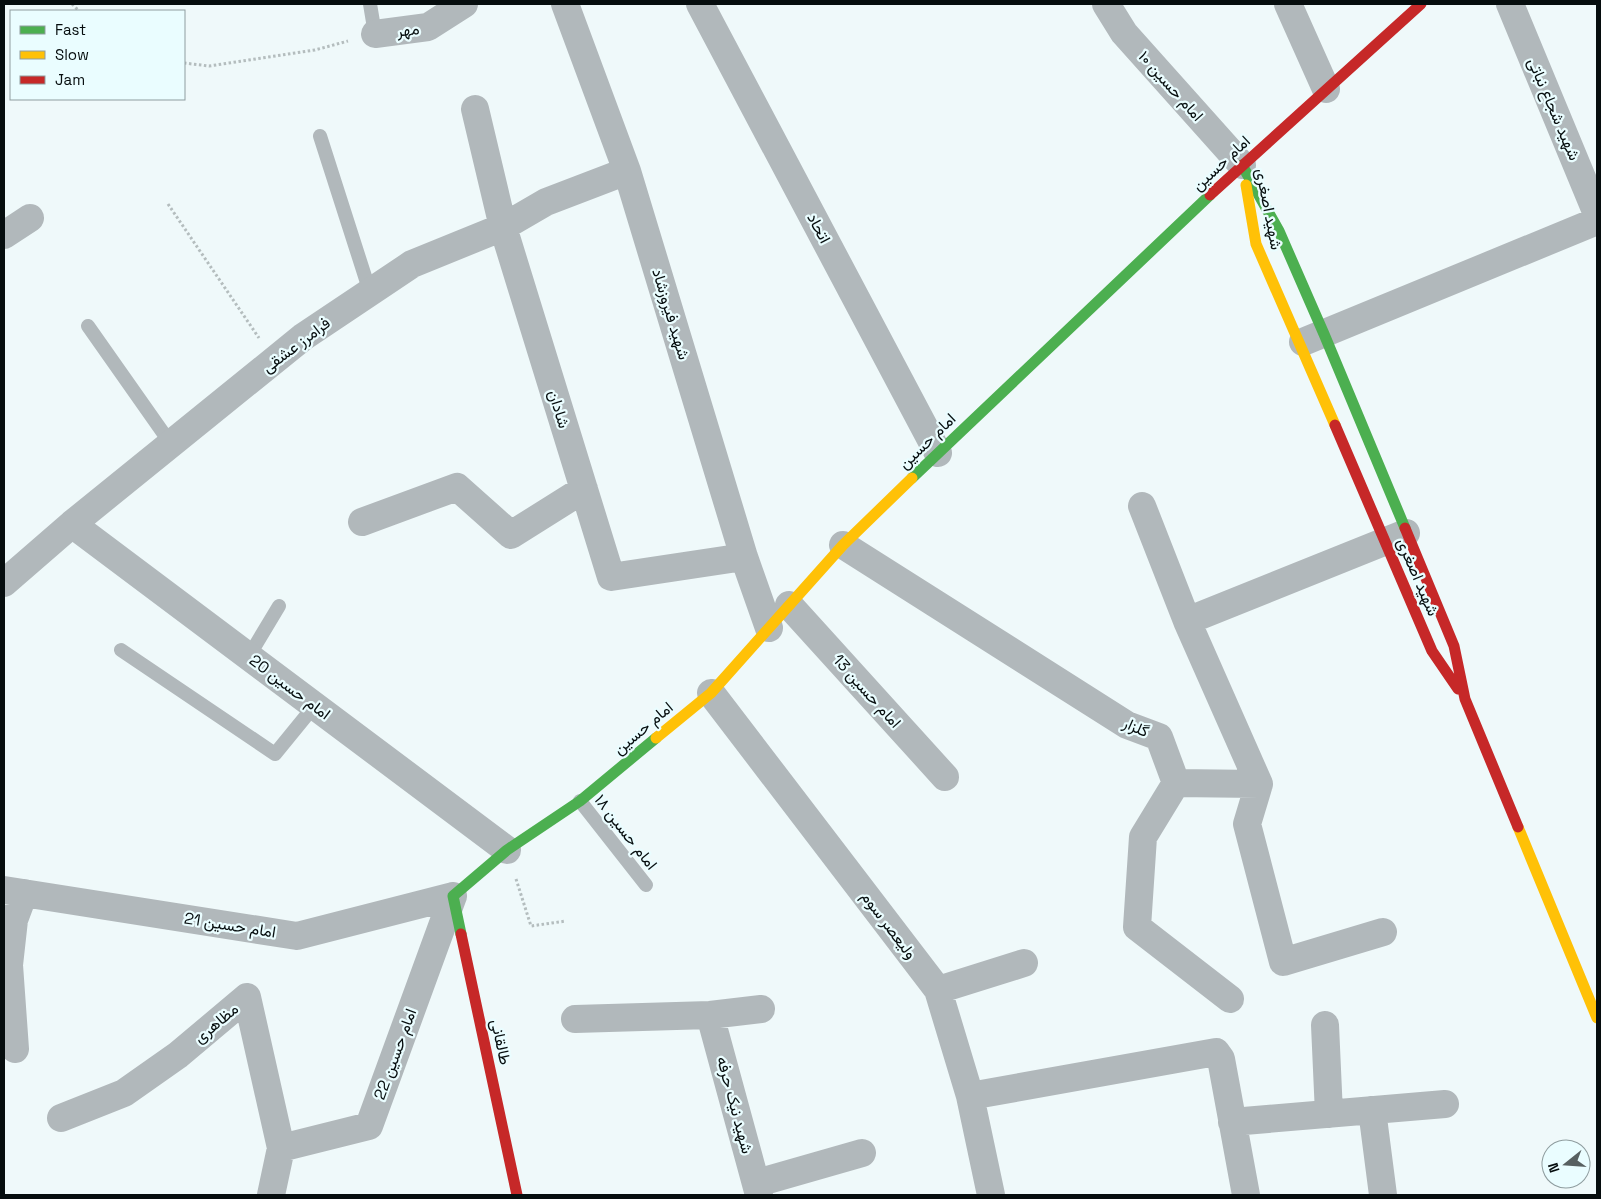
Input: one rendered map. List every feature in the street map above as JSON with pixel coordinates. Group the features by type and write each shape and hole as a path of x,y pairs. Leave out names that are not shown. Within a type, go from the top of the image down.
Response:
{"street":[{"name":"مهر","path":"375,34 428,27 464,4"},
{"name":"شهید فیروزشاد","path":"565,4 627,171 744,557 768,628"},
{"name":"اتحاد","path":"700,4 938,453"},
{"name":"امام حسین ۱۰","path":"1106,4 1124,33 1242,165"},
{"path":"1288,4 1326,89"},
{"name":"امام حسین","path":"453,896 508,850 580,801 710,693 842,546 1242,165 1421,4"},
{"name":"شهید شجاع نباتی","path":"1510,4 1597,214"},
{"name":"شادان","path":"474,110 503,227 611,577 744,557"},
{"name":"شهید اصغری","path":"1242,165 1256,244 1312,339 1396,537 1432,651 1465,699"},
{"name":"شهید اصغری","path":"1242,165 1279,231 1312,339 1396,537 1454,646 1465,699 1597,1018"},
{"name":"فرامرز عشقی","path":"4,583 72,524 303,338 412,264 503,227 546,202 627,171"},
{"path":"4,235 30,218"},
{"path":"1312,339 1597,221"},
{"path":"362,522 457,487 511,534 584,489"},
{"path":"1142,506 1187,621 1259,784 1247,824 1283,962 1384,932"},
{"name":"امام حسین 20","path":"72,524 508,850"},
{"path":"1187,621 1396,537"},
{"name":"گلزار","path":"842,546 1127,725 1159,737 1176,783"},
{"name":"امام حسین 13","path":"789,605 946,777"},
{"name":"ولیعصر سوم","path":"710,693 938,990 970,1096 991,1195"},
{"path":"1230,999 1137,927 1143,837 1176,783 1259,784"},
{"path":"14,891 14,920 9,965 15,1049"},
{"name":"امام حسین 21","path":"14,891 297,936 453,896"},
{"name":"امام حسین 22","path":"281,1148 369,1126 453,896"},
{"name":"طالقانی","path":"453,896 517,1195"},
{"path":"938,990 1024,963"},
{"name":"مظاهری","path":"61,1118 124,1093 178,1055 247,997 281,1148 271,1195"},
{"path":"575,1019 710,1015 761,1009"},
{"name":"شهید نیک حرفه","path":"710,1015 758,1189"},
{"path":"1325,1025 1329,1114"},
{"path":"970,1096 1216,1052 1221,1059 1246,1195"},
{"path":"1232,1122 1445,1104"},
{"path":"1372,1110 1383,1195"},
{"path":"758,1189 862,1153"}],"lane":[{"path":"370,4 375,34"},
{"path":"320,136 370,292"},
{"path":"88,326 171,444"},
{"path":"249,656 280,606"},
{"path":"121,650 275,754 315,705"},
{"name":"امام حسین ۱۸","path":"580,801 646,885"}],"path":[{"path":"185,63 209,66 315,50 375,34"},
{"path":"168,204 275,361"},
{"path":"508,850 531,926 566,921"}],"traffic: fast":[{"path":"1242,165 1279,231 1405,528"},
{"path":"912,478 1210,195"},
{"path":"461,934 453,896 507,850 580,801 656,738"}],"traffic: slow":[{"path":"1246,185 1256,244 1335,425"},
{"path":"656,738 711,693 843,545 912,478"},
{"path":"1518,827 1597,1018"}],"traffic: jam":[{"path":"1210,195 1421,4"},
{"path":"1335,425 1432,651 1458,689"},
{"path":"1405,528 1454,646 1465,699 1518,827"},
{"path":"461,934 517,1195"}]}
